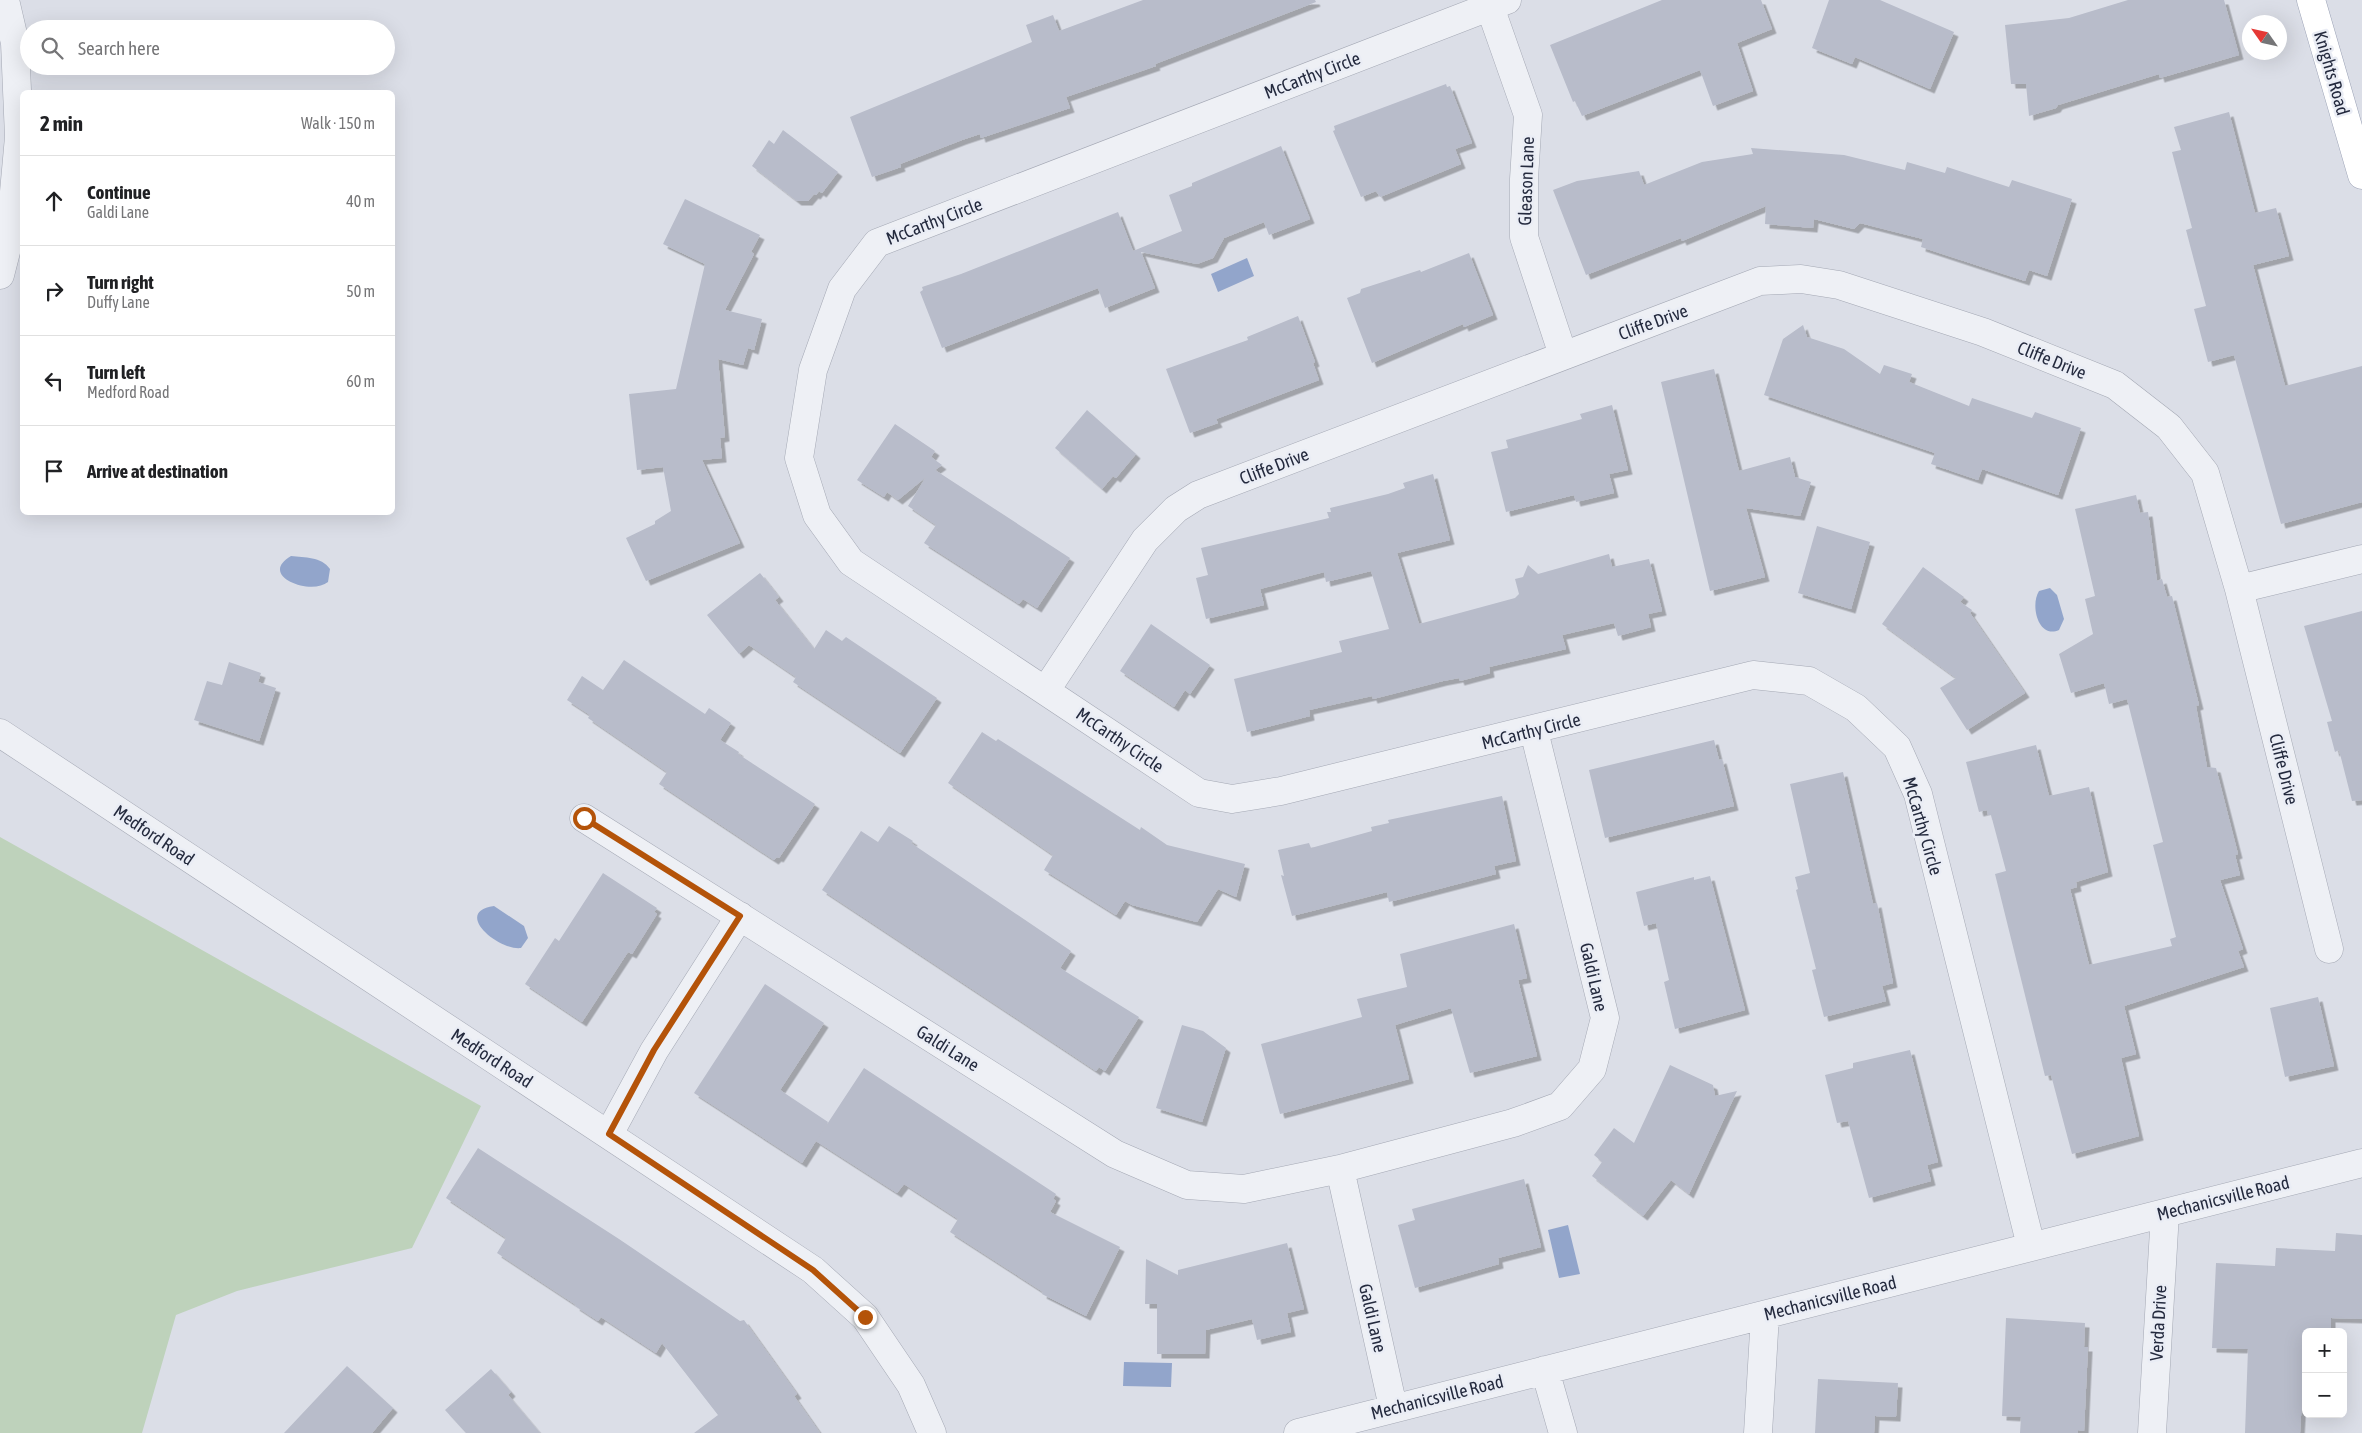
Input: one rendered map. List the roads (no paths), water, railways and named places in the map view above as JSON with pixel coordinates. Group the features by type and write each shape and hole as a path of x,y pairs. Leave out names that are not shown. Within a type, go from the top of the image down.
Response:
{"main road":[{"name":"Knights Road","path":"2311,0 2362,175"}],"street":[{"path":"0,275 10,236 19,137 15,42 5,0"},
{"name":"Gleason Lane","path":"1498,3 1528,115 1524,179 1524,236 1563,355"},
{"name":"McCarthy Circle","path":"1498,3 877,243 842,289 813,370 799,458 817,515 851,562 1199,793 1232,800 1281,791 1534,731 1753,675 1809,681 1856,708 1898,747 1918,794 2031,1246"},
{"name":"Cliffe Drive","path":"1046,690 1145,540 1176,509 1198,495 1760,281 1801,279 1839,285 1983,332 2115,385 2169,427 2205,473 2239,589 2329,949"},
{"path":"2239,589 2362,559"},
{"name":"Galdi Lane","path":"584,818 1115,1154 1187,1185 1244,1189 1340,1169 1513,1123 1560,1106 1592,1069 1605,1018 1534,731"},
{"name":"Medford Road","path":"0,733 813,1270 865,1317 911,1385 932,1433"},
{"path":"609,1134 654,1050 740,916"},
{"name":"Mechanicsville Road","path":"1298,1433 1393,1407 1765,1315 2362,1163"},
{"name":"Galdi Lane","path":"1340,1169 1393,1407"},
{"name":"Verda Drive","path":"2152,1433 2165,1213"},
{"path":"1758,1433 1765,1315"},
{"path":"1545,1370 1563,1433"}],"water":[{"path":"1247,258 1254,276 1218,292 1211,274"},
{"path":"291,556 312,558 322,562 330,569 328,582 320,586 310,587 290,582 283,577 280,570 282,563"},
{"path":"2050,588 2057,595 2064,619 2059,630 2052,631 2046,630 2041,625 2035,604 2039,591"},
{"path":"494,906 524,926 528,938 521,948 502,944 492,938 478,923 477,916 482,910"},
{"path":"1568,1225 1580,1274 1559,1278 1548,1230"},
{"path":"1124,1362 1172,1363 1171,1387 1123,1386"}]}
